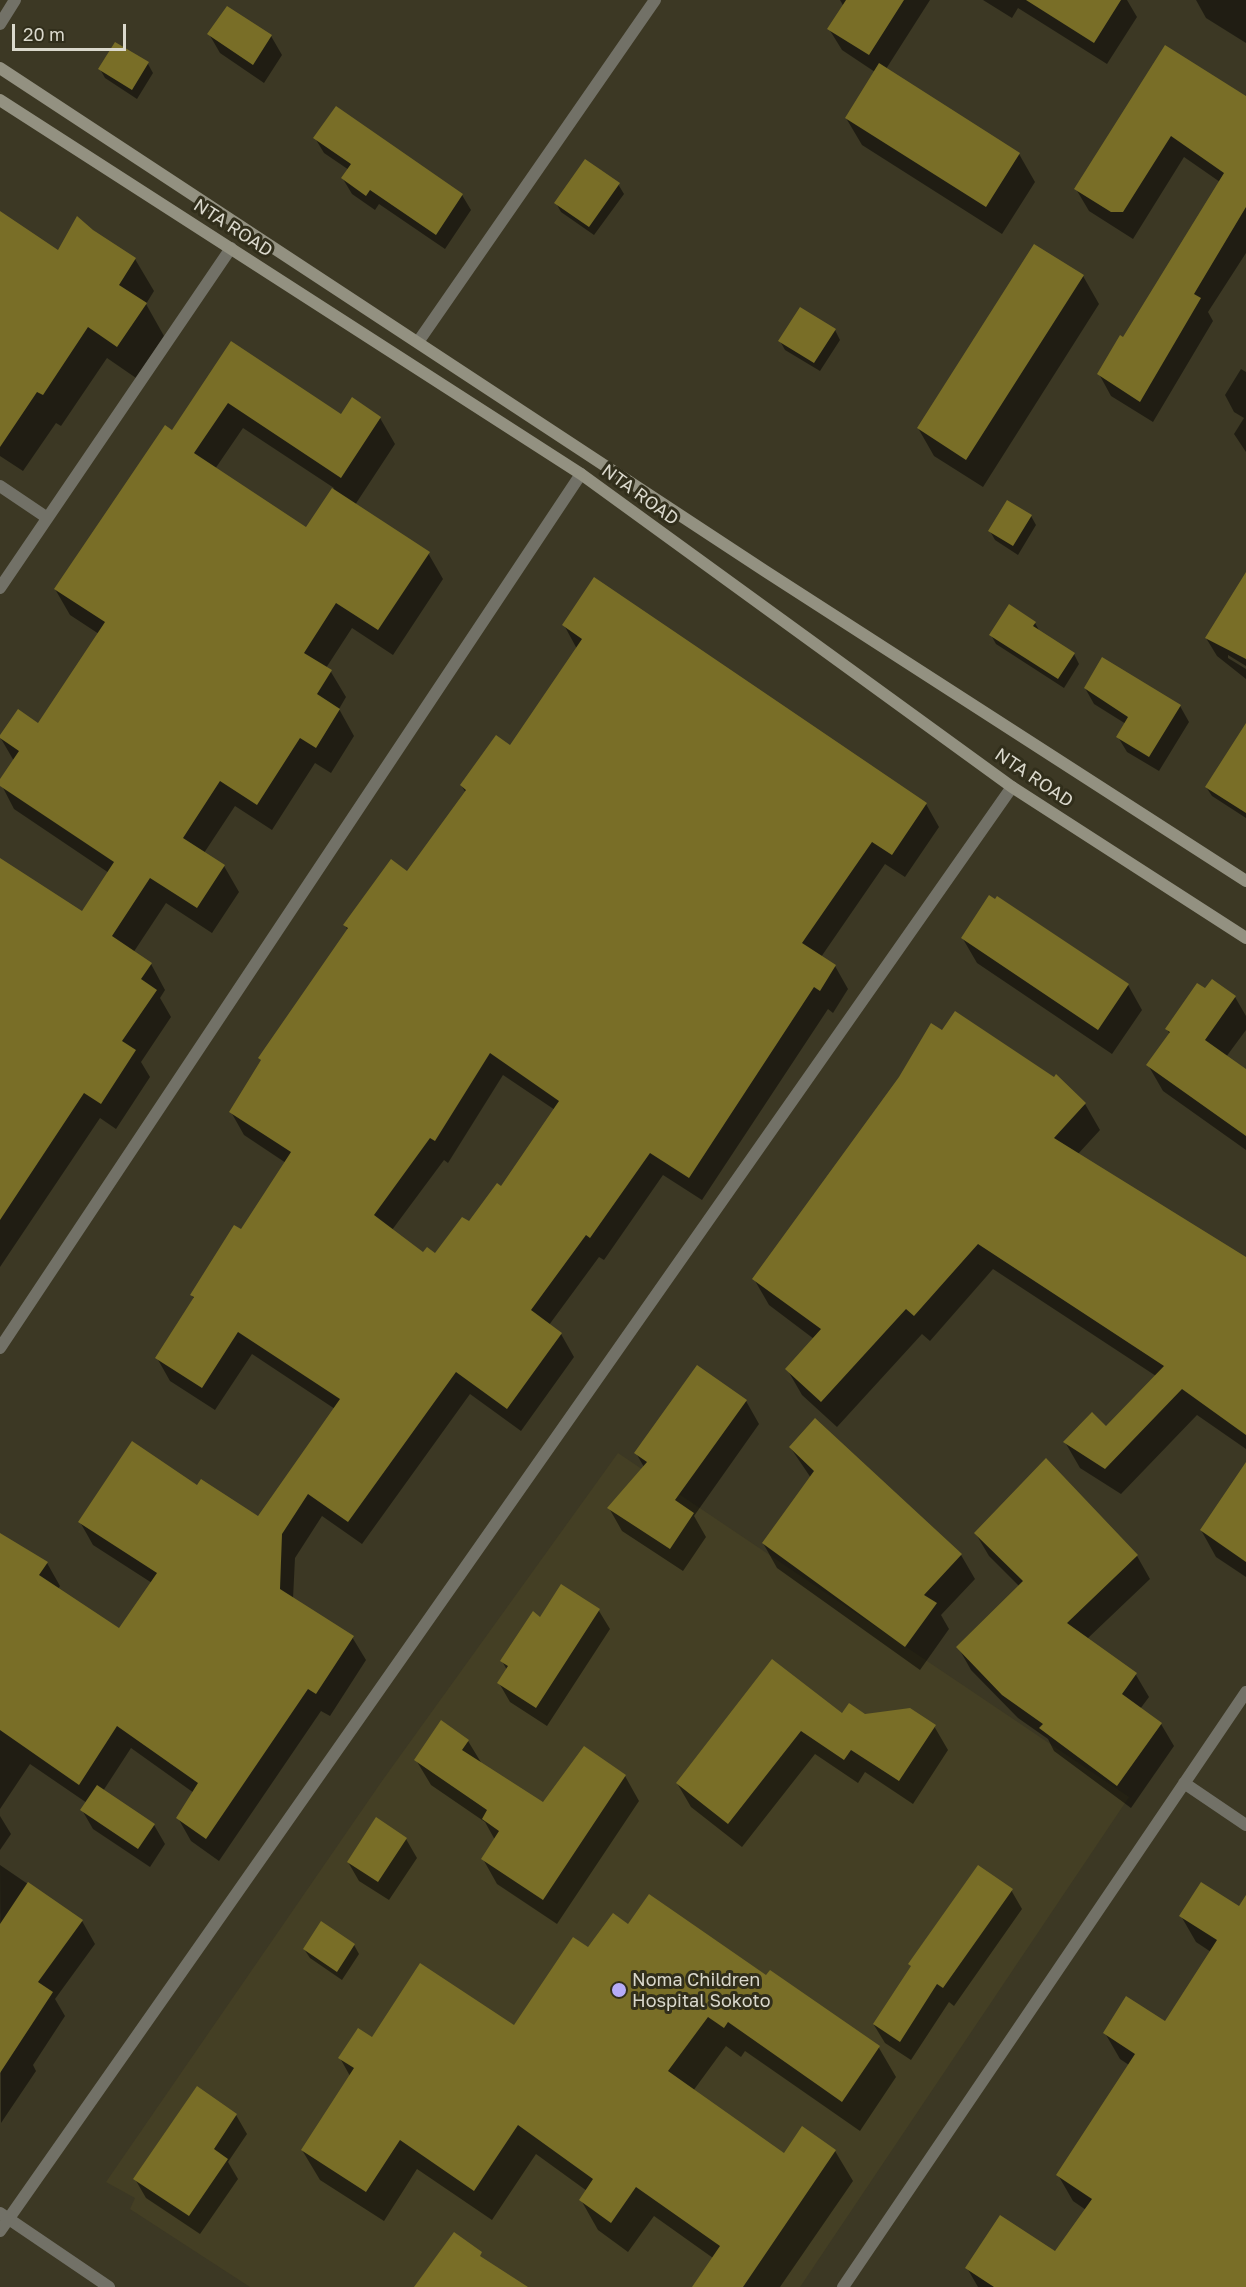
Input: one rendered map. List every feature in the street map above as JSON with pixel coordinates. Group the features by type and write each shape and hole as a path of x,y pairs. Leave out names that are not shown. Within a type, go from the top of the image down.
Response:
{"main road":[{"name":"NTA ROAD","path":"0,68 775,577 1246,880"},
{"name":"NTA ROAD","path":"0,100 581,474 1012,787 1246,938"}],"street":[{"path":"0,24 15,0"},
{"path":"418,342 655,0"},
{"path":"0,588 46,517 231,248"},
{"path":"0,1348 581,474"},
{"path":"0,486 46,517"},
{"path":"0,2231 4,2216 1012,787"},
{"path":"843,2287 1246,1692"},
{"path":"1184,1784 1246,1825"},
{"path":"4,2216 109,2287"}],"shaded area":[{"name":"Noma Children Hospital Sokoto","path":"618,1453 1129,1797 800,2287 250,2287 130,2209 135,2198 106,2182 382,1781"}],"building":[{"path":"846,0 904,0 869,55 827,29"},
{"path":"1026,0 1121,0 1094,43"},
{"path":"227,6 272,35 253,65 207,34"},
{"path":"115,42 149,62 132,90 98,69"},
{"path":"1165,45 1246,96 1246,207 1194,294 1201,298 1140,402 1097,374 1120,335 1123,337 1224,173 1171,136 1123,212 1111,212 1074,189"},
{"path":"879,63 1020,153 986,207 845,118"},
{"path":"336,106 463,194 436,235 370,190 366,196 341,178 351,164 313,138"},
{"path":"585,159 620,183 589,227 554,203"},
{"path":"0,211 58,250 77,216 93,230 136,258 119,285 147,303 117,347 88,327 43,395 37,392 0,447"},
{"path":"1034,244 1084,275 966,460 917,428"},
{"path":"800,307 836,329 814,363 778,341"},
{"path":"231,341 341,414 352,397 381,417 341,478 228,403 194,453 306,527 332,488 430,552 378,630 336,603 304,653 332,670 317,694 340,709 316,748 300,738 257,805 220,781 183,838 225,865 197,908 150,878 112,936 152,963 141,979 157,990 122,1041 136,1050 101,1104 84,1093 0,1220 0,858 82,911 114,862 0,786 0,779 19,751 0,738 0,735 18,709 38,723 105,622 54,589 165,425 172,430"},
{"path":"1007,500 1032,515 1013,546 988,531"},
{"path":"1246,572 1246,659 1205,638"},
{"path":"594,577 927,803 892,855 872,842 802,943 836,965 820,991 814,987 689,1178 650,1153 590,1238 586,1235 531,1310 562,1333 507,1409 456,1372 348,1522 308,1494 282,1534 280,1589 354,1636 316,1694 308,1689 206,1839 176,1818 198,1783 117,1726 79,1785 0,1730 0,1533 48,1562 39,1575 119,1628 157,1573 78,1522 132,1441 197,1485 201,1479 258,1516 340,1399 238,1332 202,1388 155,1358 194,1297 190,1295 234,1225 241,1229 291,1152 229,1112 261,1060 258,1058 348,928 343,925 391,859 407,871 466,790 460,785 496,735 510,745 582,639 562,625","holes":["490,1053 559,1101 501,1186 497,1183 469,1221 462,1217 435,1253 427,1247 423,1252 374,1215 430,1138 435,1141"]},
{"path":"1009,604 1036,622 1033,626 1075,653 1058,679 989,635"},
{"path":"1102,657 1181,705 1149,757 1116,737 1128,717 1084,688"},
{"path":"1246,723 1246,813 1205,787"},
{"path":"989,895 995,899 997,896 1129,984 1098,1030 961,938"},
{"path":"1212,979 1236,996 1205,1040 1246,1069 1246,1136 1146,1065 1170,1032 1165,1029 1197,983 1205,988"},
{"path":"955,1011 1054,1077 1056,1074 1086,1103 1054,1138 1246,1257 1246,1435 1182,1389 1105,1469 1063,1442 1092,1412 1106,1426 1164,1366 978,1244 914,1316 906,1309 821,1402 785,1369 821,1329 752,1279 899,1077 931,1023 942,1030"},
{"path":"697,1365 747,1400 675,1500 694,1513 670,1549 607,1508 647,1462 634,1453"},
{"path":"815,1418 962,1554 924,1595 937,1603 905,1647 762,1543 814,1471 789,1447"},
{"path":"1046,1458 1138,1555 1067,1623 1137,1673 1122,1694 1162,1723 1117,1786 1039,1728 1043,1724 1002,1695 956,1647 1023,1581 974,1533"},
{"path":"1246,1462 1246,1562 1200,1530"},
{"path":"561,1584 600,1609 536,1708 497,1683 508,1666 500,1661 533,1611 540,1617"},
{"path":"772,1659 842,1713 849,1703 865,1714 910,1708 936,1725 899,1781 851,1750 844,1760 801,1731 728,1824 676,1783"},
{"path":"441,1720 469,1740 462,1750 543,1802 584,1746 626,1775 543,1900 481,1859 499,1831 482,1819 487,1810 414,1760"},
{"path":"97,1785 155,1824 138,1849 80,1810"},
{"path":"376,1817 407,1838 378,1882 347,1862"},
{"path":"978,1865 1013,1889 943,1988 937,1984 900,2042 873,2024 911,1966 908,1964"},
{"path":"28,1882 83,1920 38,1982 53,1992 0,2073 0,1924"},
{"path":"1201,1882 1239,1906 1246,1895 1246,2287 994,2287 965,2268 1000,2215 1055,2251 1092,2199 1056,2175 1135,2054 1103,2033 1126,1996 1165,2021 1217,1940 1179,1916"},
{"path":"649,1894 766,1975 770,1970 880,2046 842,2102 728,2022 724,2028 708,2017 668,2071 784,2153 802,2126 836,2150 743,2287 692,2287 720,2246 636,2187 611,2223 579,2200 593,2179 518,2125 474,2191 400,2140 366,2192 301,2150 354,2068 338,2058 358,2028 372,2037 420,1963 514,2025 573,1937 588,1947 613,1913 628,1924"},
{"path":"321,1921 355,1944 337,1972 303,1949"},
{"path":"197,2086 237,2114 214,2149 228,2159 189,2216 133,2179"},
{"path":"454,2232 482,2252 480,2256 528,2287 414,2287"}],"place":[{"name":"Noma Children Hospital Sokoto","path":"619,1990"}]}
